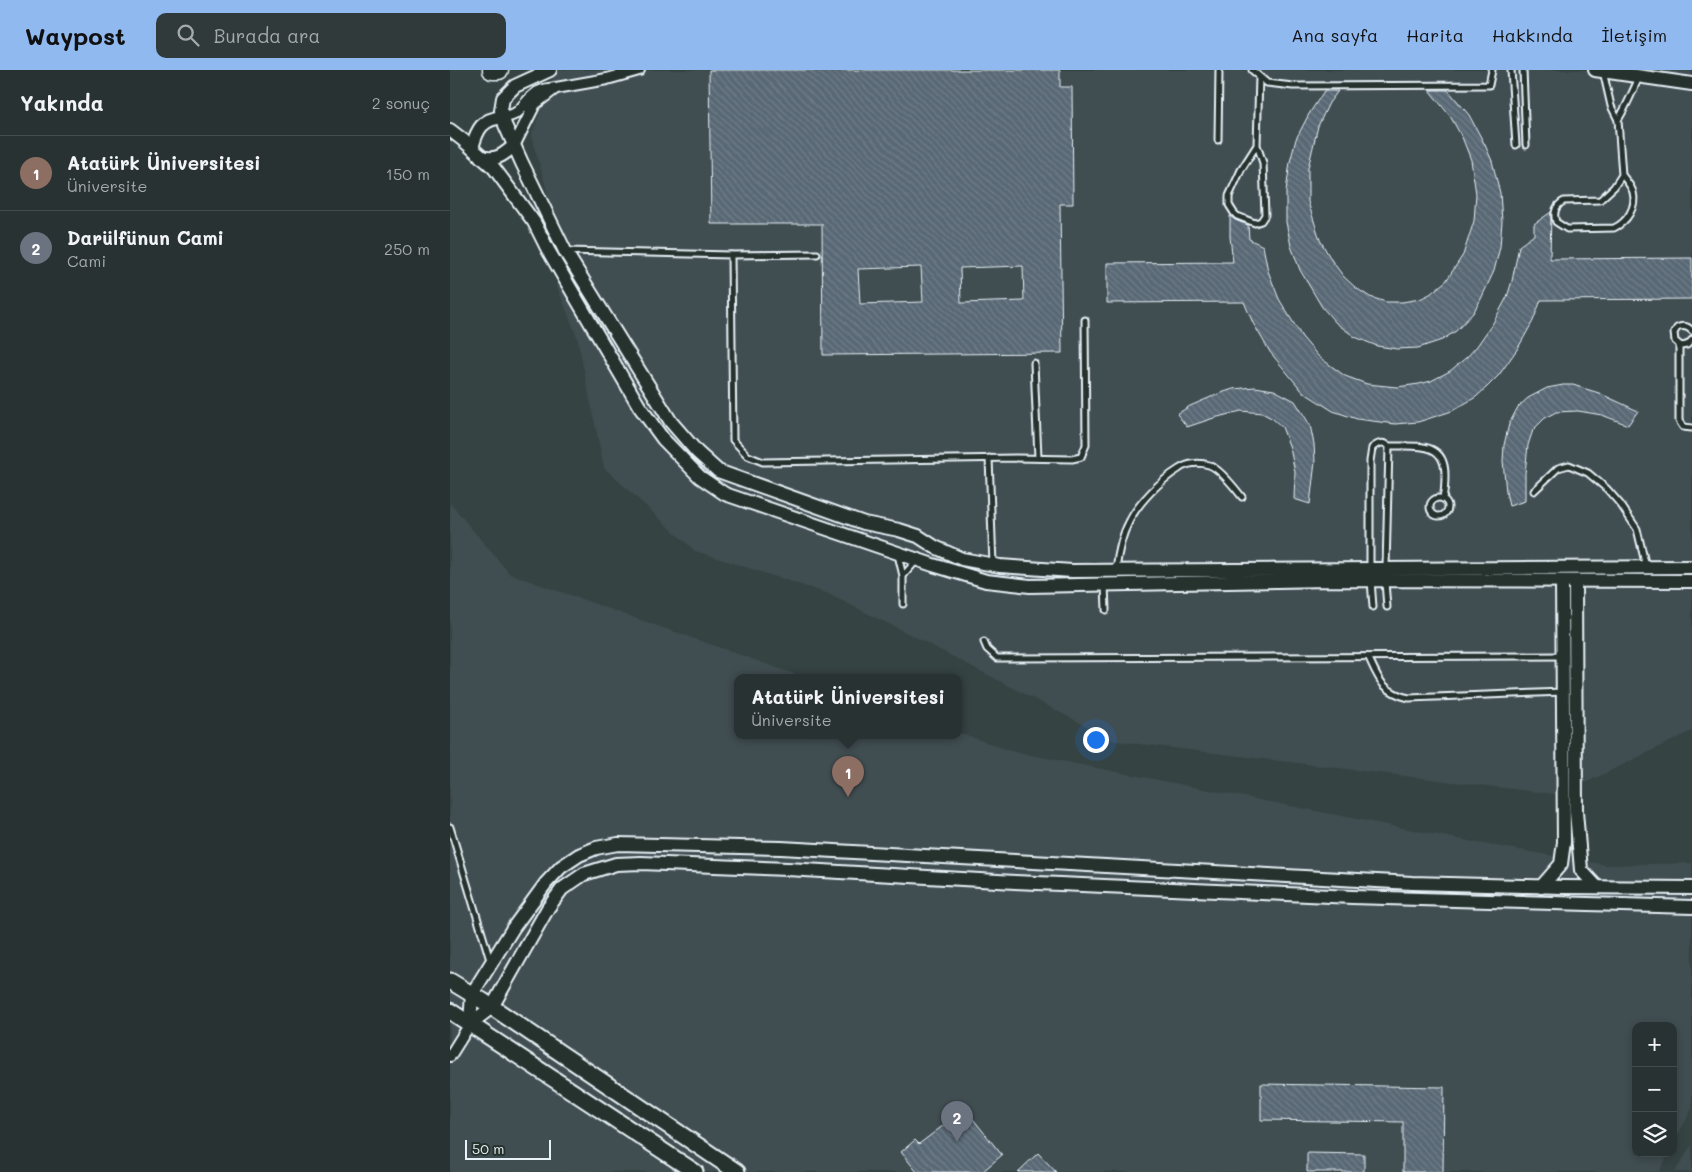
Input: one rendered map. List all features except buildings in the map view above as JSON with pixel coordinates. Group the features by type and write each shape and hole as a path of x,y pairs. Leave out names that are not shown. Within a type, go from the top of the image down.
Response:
{"highway":[{"path":"492,70 499,70"}],"main road":[{"path":"450,981 492,1007 737,1172"},
{"path":"450,1011 695,1172"}],"street":[{"path":"550,70 515,86 503,98 501,110 514,146 565,250 671,422 697,452 718,470 864,523 908,533 962,560 993,565 1072,571 1116,570 1371,575"},
{"path":"477,152 477,132 483,124 493,118 513,116 523,108 534,94 544,89 607,80 639,70"},
{"path":"1599,71 1692,84"},
{"path":"477,152 492,160 514,146 535,104 556,88"},
{"path":"450,130 494,168 534,222 548,250 639,406 663,439 700,477 725,494 898,554 986,581 1030,586 1106,585 1386,574 1692,567"},
{"path":"898,554 902,538 908,533"},
{"path":"917,560 926,541"},
{"path":"1386,574 1562,581 1692,581"},
{"path":"1562,581 1562,656 1569,691 1581,870 1597,888"},
{"path":"1541,887 1561,864 1564,842 1575,581"},
{"path":"470,1024 472,994 512,928 546,884 561,867 578,855 596,848 618,844 781,848 1402,882 1541,887 1692,888"},
{"path":"450,1056 470,1024 492,1007 548,908 562,889 584,874 616,864 641,863 786,869 1342,897 1692,906"}],"lane":[{"path":"1218,70 1218,140"},
{"path":"1252,70 1267,83 1293,86 1489,85 1492,70"},
{"path":"1511,70 1516,145"},
{"path":"1523,70 1526,146"},
{"path":"1599,71 1618,120 1622,175 1631,188 1634,199 1628,216 1619,226 1614,228 1567,229 1556,222 1555,210 1560,203 1564,201 1600,200 1614,187 1622,175"},
{"path":"1258,145 1241,170 1229,196 1230,205 1234,213 1255,223 1261,221 1265,215 1263,163 1258,145 1259,78"},
{"path":"1618,120 1629,103 1640,78"},
{"path":"565,250 731,255 817,254"},
{"path":"731,255 733,440 748,456 763,462 989,458 1072,459 1081,457 1086,445 1085,320"},
{"path":"1692,331 1685,326 1677,328 1674,333 1674,338 1679,345 1679,421 1683,428 1692,428"},
{"path":"1679,345 1687,345 1692,340"},
{"path":"1034,363 1038,458"},
{"path":"1373,607 1370,461 1372,448 1379,443 1386,443 1390,446 1426,447 1439,453 1445,468 1445,491 1443,498"},
{"path":"1387,607 1386,574 1390,446"},
{"path":"989,458 993,565"},
{"path":"1116,570 1118,548 1129,521 1149,494 1180,468 1192,463 1210,465 1242,497"},
{"path":"1534,491 1558,468 1569,465 1588,473 1608,489 1637,529 1646,567"},
{"path":"898,554 903,576 903,604"},
{"path":"903,576 917,560"},
{"path":"1106,585 1106,610"},
{"path":"984,642 987,649 997,658 1562,656"},
{"path":"1369,658 1378,679 1387,689 1396,695 1409,698 1569,691"},
{"path":"450,827 491,963"}],"shaded area":[{"path":"556,70 1692,70 1692,731 1561,795 1115,741 826,593 695,551 604,468 577,337 557,287 548,194 531,136"},
{"path":"450,503 510,574 795,674 734,674 734,739 962,739 962,733 1011,751 1479,843 1607,865 1692,863 1692,1108 1677,1137 1677,1022 1632,1022 1632,1157 1667,1157 1659,1172 450,1172"},
{"path":"1692,1144 1692,1172 1675,1172"}],"place":[{"name":"Atatürk Üniversitesi","path":"848,797"},
{"name":"Darülfünun Cami","path":"957,1142"}]}
